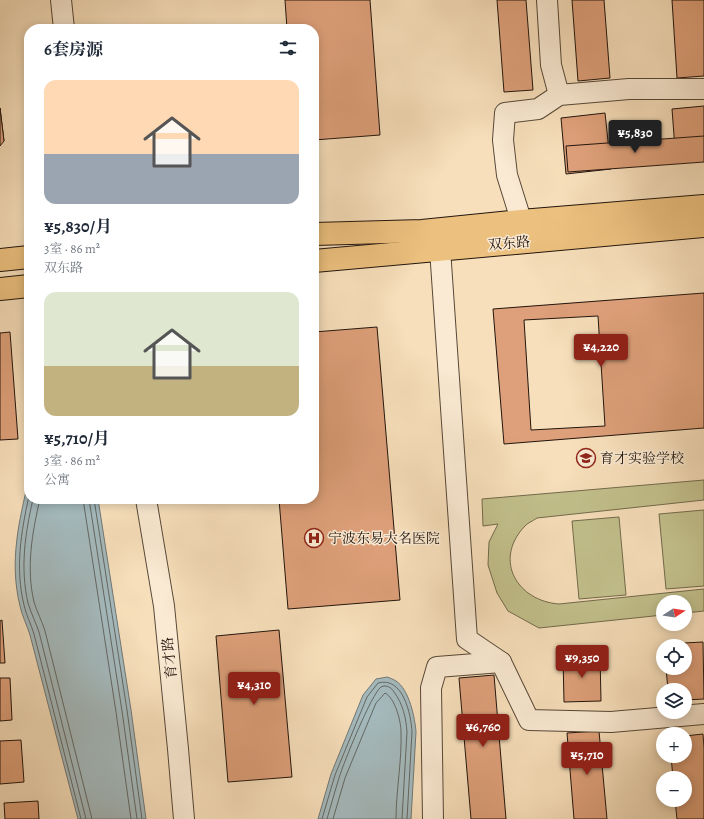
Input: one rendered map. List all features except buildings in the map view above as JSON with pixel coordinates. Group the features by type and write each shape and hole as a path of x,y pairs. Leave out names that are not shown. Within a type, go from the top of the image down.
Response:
{"main road":[{"name":"双东路","path":"319,234 422,231 521,221 704,206"},
{"name":"双东路","path":"319,261 704,226"},
{"path":"0,260 24,258"},
{"path":"0,289 24,287"}],"street":[{"path":"61,0 63,24"},
{"path":"547,0 551,65 559,95"},
{"path":"527,242 507,175 503,140 505,113 538,109 559,95 629,89 704,89"},
{"path":"440,249 467,639 501,662 529,720 611,722 704,714"},
{"name":"育才路","path":"147,504 164,606 184,819"},
{"path":"433,819 431,688 437,666 501,662"}],"shaded area":[{"path":"704,480 704,500 537,518 524,527 515,540 511,553 511,566 514,577 522,587 532,595 544,601 559,604 704,589 704,611 692,612 692,595 656,595 656,616 539,628 508,611 497,593 488,565 489,542 498,524 483,526 482,499"},
{"path":"704,510 704,586 666,589 659,514"},
{"path":"619,517 626,595 579,599 572,521"}],"water":[{"path":"24,501 24,504 99,504 131,710 146,819 78,819 30,635 21,610 17,589 15,557"},
{"path":"387,677 393,679 401,685 408,697 414,719 416,732 411,819 318,819 331,774 363,695 376,679"}],"place":[{"name":"育才实验学校","path":"586,458"},
{"name":"宁波东易大名医院","path":"314,538"}]}
